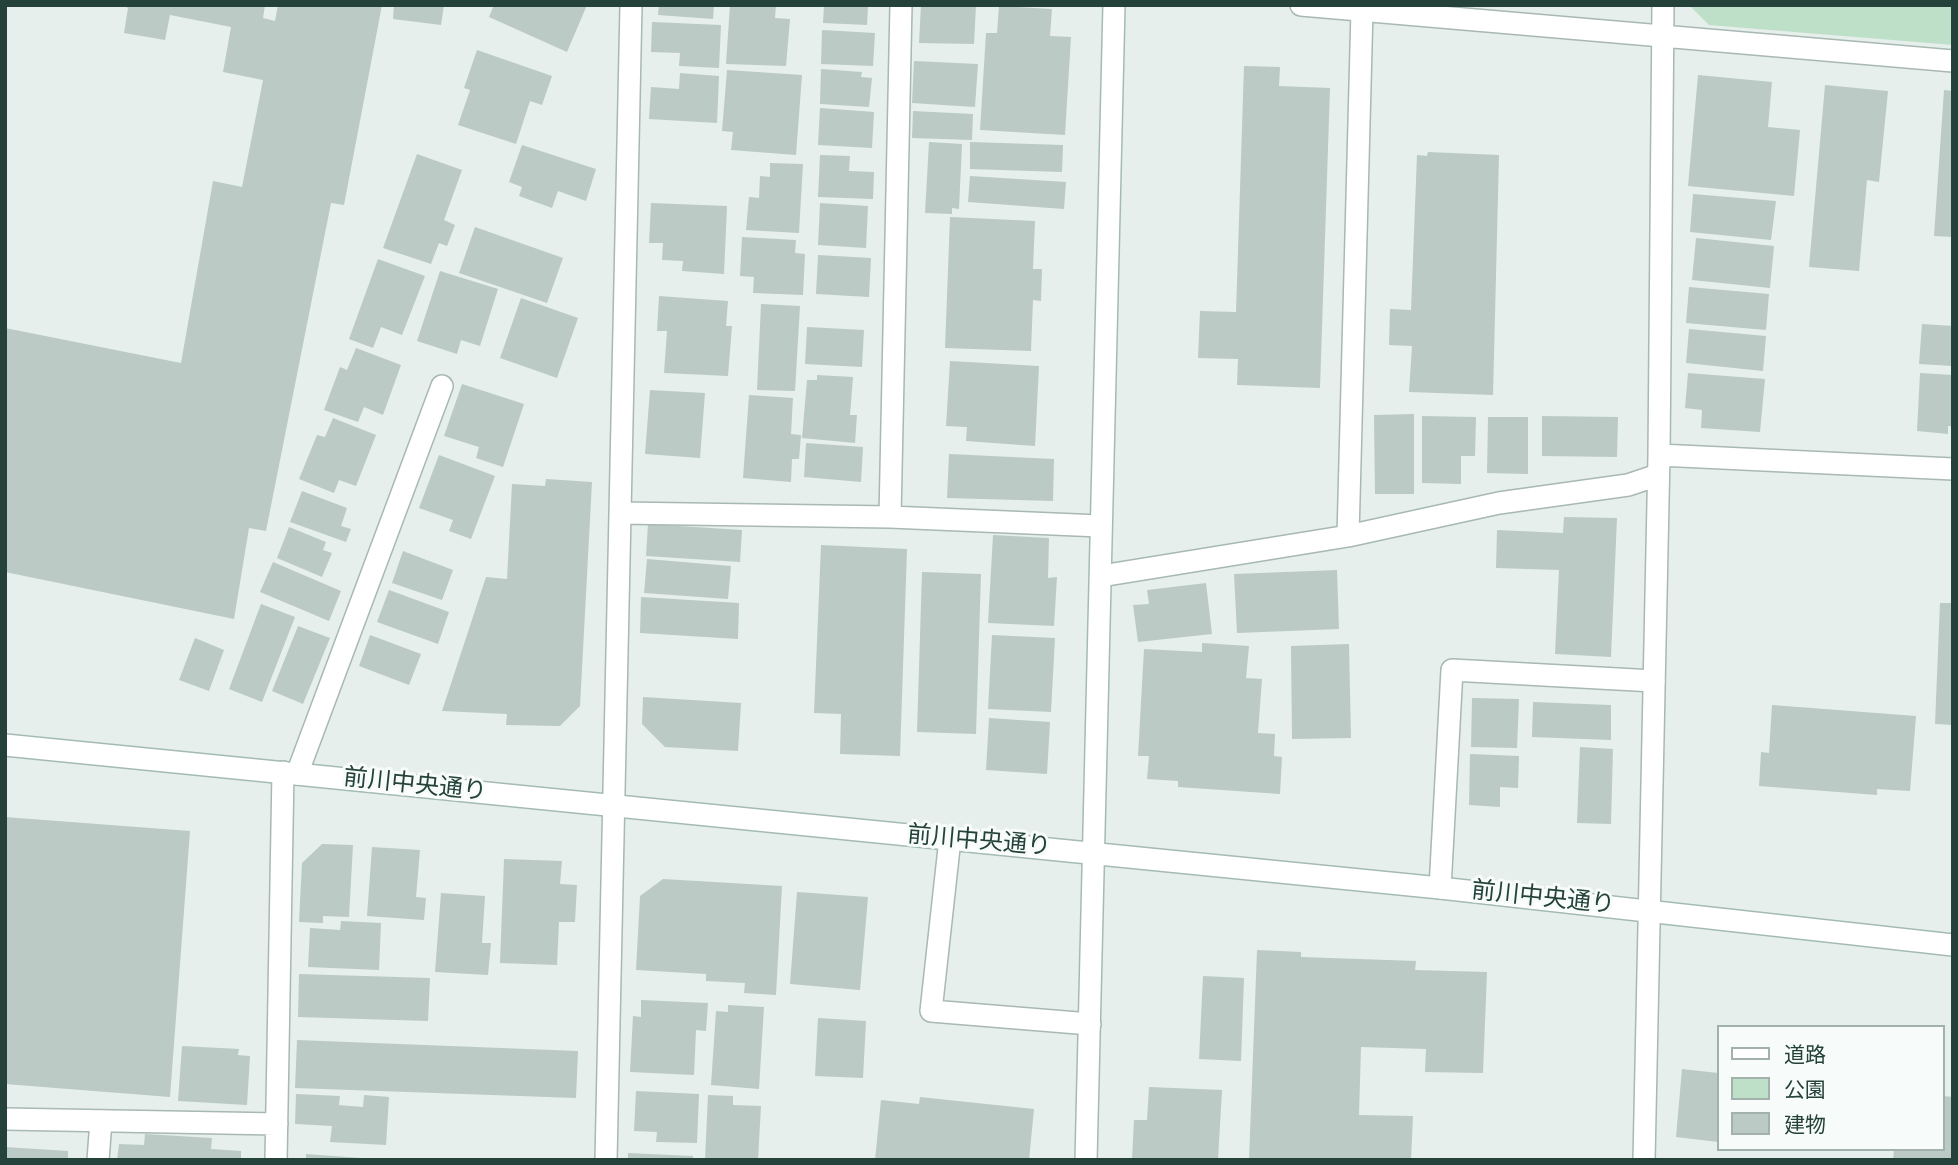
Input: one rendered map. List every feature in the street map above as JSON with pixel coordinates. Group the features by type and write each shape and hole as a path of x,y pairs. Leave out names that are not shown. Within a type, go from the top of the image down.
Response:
{"street":[{"path":"606,1160 631,5"},
{"path":"890,517 901,5"},
{"path":"1086,1160 1114,5"},
{"path":"1301,5 1953,61"},
{"path":"1644,1160 1659,465 1663,5"},
{"path":"1348,536 1362,10"},
{"path":"276,1160 290,773 442,386"},
{"path":"1101,576 1348,536 1499,503 1628,485 1659,465 1953,469"},
{"path":"620,513 890,517 1100,526"},
{"path":"1440,888 1452,670 1654,681"},
{"name":"前川中央通り","path":"5,745 1440,888 1953,945"},
{"path":"950,839 931,1011 1090,1024"},
{"path":"5,1119 277,1124"},
{"path":"97,1160 101,1121"}],"green space":[{"path":"1689,5 1953,5 1953,45 1709,25"}],"building":[{"path":"122,5 265,5 263,18 275,21 278,5 382,5 344,205 331,203 266,531 249,528 234,619 5,572 5,328 181,363 213,181 242,187 263,80 223,72 231,27 170,15 165,40 124,33 128,8"},
{"path":"394,5 444,5 441,25 393,19"},
{"path":"494,5 587,5 567,52 489,17"},
{"path":"659,5 714,5 713,19 658,15"},
{"path":"730,5 776,5 775,18 790,19 786,66 726,64"},
{"path":"824,5 868,5 867,25 823,23"},
{"path":"921,5 976,5 974,44 919,43"},
{"path":"999,6 1052,9 1050,36 1071,37 1065,135 980,130 986,33 997,33"},
{"path":"652,22 721,25 719,68 679,66 680,53 651,52"},
{"path":"822,30 875,33 873,66 821,64"},
{"path":"477,50 552,76 542,105 530,101 516,144 458,125 470,90 464,88"},
{"path":"914,61 978,64 975,107 912,103"},
{"path":"1244,66 1280,67 1279,86 1330,88 1320,388 1237,385 1238,359 1198,358 1200,311 1236,312"},
{"path":"821,69 862,72 861,77 872,78 869,107 820,104"},
{"path":"727,70 802,75 796,155 731,150 733,132 722,131"},
{"path":"680,73 719,76 717,123 649,119 651,87 679,89"},
{"path":"1698,75 1772,82 1768,127 1800,130 1794,196 1688,186"},
{"path":"1825,85 1888,91 1879,182 1867,180 1859,271 1809,267"},
{"path":"1944,90 1953,91 1953,237 1934,236"},
{"path":"820,108 874,112 872,148 818,145"},
{"path":"913,111 973,114 972,140 912,138"},
{"path":"929,142 962,144 959,209 952,208 952,214 925,213"},
{"path":"970,142 1063,145 1062,172 970,169"},
{"path":"522,145 596,169 586,201 558,191 552,208 519,196 522,187 509,182"},
{"path":"1428,152 1499,155 1493,395 1409,392 1412,346 1389,345 1390,309 1411,310 1417,155 1427,156"},
{"path":"417,154 462,170 444,220 455,225 447,246 439,243 431,264 383,248"},
{"path":"820,155 850,156 849,171 874,172 873,199 818,197"},
{"path":"770,163 803,164 799,233 746,230 749,197 759,198 760,176 770,177"},
{"path":"970,176 1066,182 1064,209 968,202"},
{"path":"1693,194 1776,201 1771,240 1690,232"},
{"path":"651,203 727,206 724,274 682,271 683,261 662,260 663,243 649,243"},
{"path":"820,203 868,206 866,248 818,245"},
{"path":"950,217 1035,221 1033,269 1042,269 1041,301 1033,300 1031,351 945,348"},
{"path":"475,227 563,258 547,303 459,273"},
{"path":"742,237 796,240 795,253 805,254 803,295 753,293 754,277 740,276"},
{"path":"1696,238 1774,246 1770,288 1692,280"},
{"path":"818,255 871,258 869,297 816,294"},
{"path":"378,259 425,276 402,335 381,327 373,348 349,339"},
{"path":"440,271 498,289 480,346 461,340 457,354 417,341"},
{"path":"1689,287 1769,294 1766,330 1686,323"},
{"path":"659,296 728,301 726,326 732,326 728,376 664,373 667,331 657,331"},
{"path":"521,298 578,318 557,378 500,358"},
{"path":"761,304 800,306 795,391 757,390"},
{"path":"1922,324 1953,326 1953,366 1919,364"},
{"path":"807,327 864,330 862,367 805,364"},
{"path":"1689,329 1766,336 1763,371 1686,363"},
{"path":"356,348 401,365 383,415 364,407 358,422 324,410 340,367 347,370"},
{"path":"950,361 1039,366 1035,446 966,441 967,427 946,426"},
{"path":"1688,373 1765,379 1760,432 1701,428 1702,410 1685,408"},
{"path":"1920,373 1953,375 1953,426 1948,426 1948,434 1917,431"},
{"path":"817,375 853,377 850,415 857,415 855,443 802,438 807,380 817,380"},
{"path":"462,384 524,404 503,467 476,458 479,447 444,436"},
{"path":"650,390 705,393 700,458 645,454"},
{"path":"749,395 793,398 791,434 801,435 799,459 792,459 791,482 743,478"},
{"path":"1414,414 1414,494 1375,494 1374,415"},
{"path":"1422,416 1476,417 1475,456 1461,456 1461,484 1422,483"},
{"path":"1542,416 1618,417 1617,457 1542,456"},
{"path":"1488,417 1528,417 1528,474 1487,473"},
{"path":"333,418 376,435 356,486 339,480 334,493 299,479 317,435 325,437"},
{"path":"806,443 863,447 861,482 804,477"},
{"path":"949,454 1054,459 1053,501 947,498"},
{"path":"439,455 495,476 471,539 449,531 453,520 419,508"},
{"path":"546,479 592,482 580,706 560,726 506,725 507,714 442,711 486,577 507,579 512,484 545,486"},
{"path":"302,491 347,508 341,526 351,529 346,542 290,522"},
{"path":"1564,517 1617,518 1611,657 1555,654 1559,570 1496,568 1497,530 1563,533"},
{"path":"648,524 742,530 740,562 646,556"},
{"path":"289,527 326,542 323,550 332,553 322,577 277,558"},
{"path":"993,535 1049,538 1048,578 1057,577 1054,626 988,623"},
{"path":"821,545 907,549 900,756 840,754 841,714 814,713"},
{"path":"403,551 453,570 442,600 392,583"},
{"path":"647,559 731,566 728,599 644,593"},
{"path":"273,562 341,591 329,621 260,592"},
{"path":"1337,570 1339,629 1237,633 1234,574"},
{"path":"922,572 981,574 976,734 917,732"},
{"path":"1206,583 1212,634 1138,642 1133,605 1149,604 1147,590"},
{"path":"389,590 449,612 438,644 377,622"},
{"path":"641,597 739,603 738,639 640,633"},
{"path":"1940,603 1953,603 1953,725 1935,724"},
{"path":"261,604 295,617 262,702 229,689"},
{"path":"298,626 330,638 303,704 272,691"},
{"path":"370,635 421,654 409,685 359,666"},
{"path":"992,635 1055,638 1051,712 988,709"},
{"path":"195,638 224,650 209,691 179,680"},
{"path":"1202,643 1249,646 1246,678 1262,679 1258,733 1275,734 1274,756 1282,757 1280,794 1178,787 1178,781 1147,779 1149,756 1138,756 1144,649 1202,652"},
{"path":"1349,644 1351,738 1292,739 1291,646"},
{"path":"643,697 741,703 738,751 665,747 642,724"},
{"path":"1472,698 1519,699 1517,748 1471,747"},
{"path":"1533,702 1611,705 1611,740 1532,737"},
{"path":"1772,705 1916,716 1910,791 1877,789 1877,795 1759,786 1761,752 1769,753"},
{"path":"989,718 1050,722 1047,774 986,770"},
{"path":"1580,747 1613,749 1611,824 1577,823"},
{"path":"1470,754 1519,756 1518,788 1500,787 1500,807 1469,805"},
{"path":"5,817 190,831 170,1097 5,1084"},
{"path":"322,844 353,845 349,917 323,916 323,923 299,922 302,863"},
{"path":"372,847 420,850 416,897 426,898 424,920 367,916"},
{"path":"504,859 562,861 560,884 577,885 575,922 559,922 557,965 500,963"},
{"path":"663,879 782,886 776,995 744,993 745,983 706,981 706,974 636,970 640,896"},
{"path":"797,892 868,897 860,990 790,984"},
{"path":"441,893 485,896 482,943 491,943 488,975 435,972"},
{"path":"341,921 381,923 379,970 308,967 310,928 340,930"},
{"path":"1257,950 1301,952 1301,957 1416,961 1415,970 1487,972 1483,1073 1425,1072 1426,1049 1361,1047 1359,1115 1413,1116 1411,1160 1249,1160"},
{"path":"299,974 430,978 428,1021 298,1017"},
{"path":"1203,976 1244,978 1241,1061 1199,1059"},
{"path":"641,1000 708,1003 706,1031 696,1030 694,1075 630,1072 633,1016 641,1017"},
{"path":"728,1005 764,1007 759,1089 711,1085 716,1011 728,1012"},
{"path":"818,1018 866,1021 863,1078 815,1076"},
{"path":"297,1040 578,1051 576,1098 295,1088"},
{"path":"182,1046 239,1049 238,1055 250,1056 247,1105 178,1101"},
{"path":"1682,1069 1716,1073 1716,1142 1676,1137"},
{"path":"1149,1087 1222,1090 1218,1160 1132,1160 1134,1120 1147,1120"},
{"path":"636,1091 699,1094 697,1143 656,1142 657,1132 634,1131"},
{"path":"296,1094 340,1096 339,1105 363,1107 364,1095 389,1097 386,1145 330,1142 332,1126 295,1124"},
{"path":"708,1095 733,1096 733,1105 761,1106 758,1160 705,1160"},
{"path":"1944,1096 1953,1097 1953,1160 1893,1160 1894,1151 1944,1151"},
{"path":"920,1097 1034,1109 1029,1160 875,1160 881,1100 919,1104"},
{"path":"145,1134 212,1138 211,1149 241,1151 241,1160 117,1160 119,1144 144,1145"},
{"path":"5,1147 68,1151 68,1160 5,1160"},
{"path":"628,1153 693,1156 693,1160 628,1160"},
{"path":"306,1154 361,1158 361,1160 306,1160"}]}
